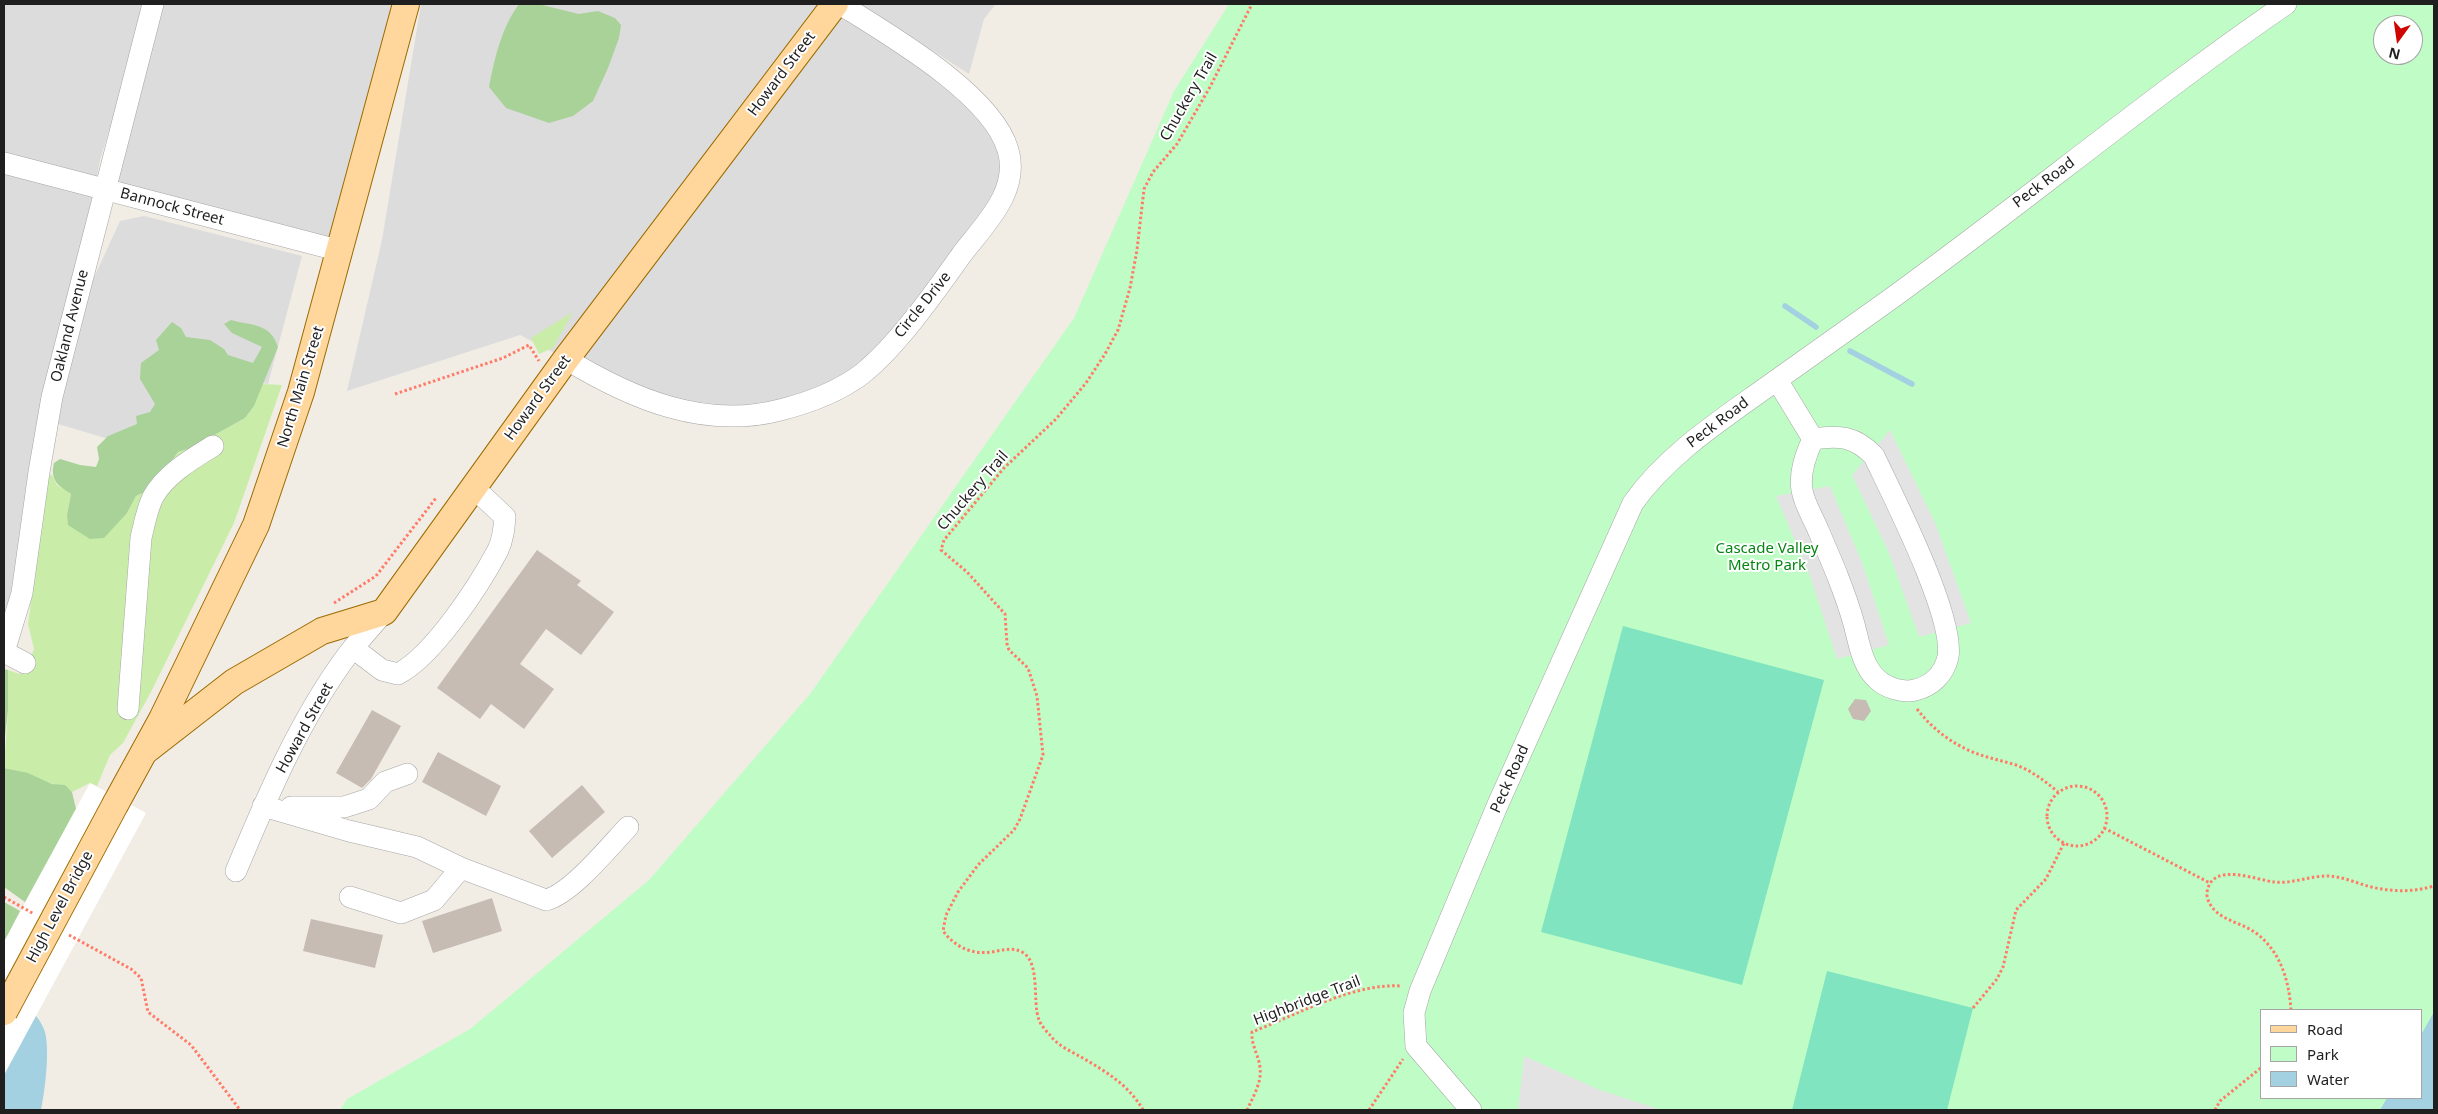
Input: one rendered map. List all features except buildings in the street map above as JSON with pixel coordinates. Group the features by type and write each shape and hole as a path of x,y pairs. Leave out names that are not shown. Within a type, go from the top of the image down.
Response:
{"main road":[{"name":"North Main Street","path":"116,803 204,633 256,525 301,392 406,4"},
{"name":"Howard Street","path":"384,612 566,359 836,4"},
{"path":"144,752 234,682 322,631 384,612"},
{"name":"High Level Bridge","path":"4,1012 116,803"}],"street":[{"name":"Oakland Avenue","path":"4,652 22,593 39,472 52,397 153,4"},
{"name":"Circle Drive","path":"566,359 618,389 654,402 700,414 728,416 774,412 822,396 862,374 886,351 935,291 999,205 1010,179 1011,164 1008,149 1000,132 973,99 924,59 840,4"},
{"name":"Peck Road","path":"1416,1046 1414,1013 1420,991 1498,804 1633,503 1642,490 1676,455 1886,302 2186,76 2286,4"},
{"name":"Bannock Street","path":"4,163 340,251"},
{"path":"1777,380 1813,439"},
{"path":"1828,436 1861,443 1874,456 1933,589 1945,630 1948,656 1943,671 1935,681 1923,688 1909,691 1893,688 1878,681 1870,672 1849,606 1802,491 1804,460 1813,439 1828,436"},
{"path":"128,709 140,538 148,511 153,497 162,485 213,446"},
{"path":"353,648 382,670 398,674 411,667 459,613 498,549 504,530 505,517 474,488"},
{"name":"Howard Street","path":"236,871 264,806 304,726 353,648 384,612"},
{"path":"4,652 26,663"},
{"path":"264,806 344,807 369,799 385,782 407,774"},
{"path":"264,806 349,831 417,847 460,868 546,900 557,897 568,888 628,827"},
{"path":"350,897 401,913 434,900 460,868"},
{"path":"1416,1046 1471,1110"}],"path":[{"name":"Chuckery Trail","path":"1143,1110 1125,1086 1052,1038 1039,1021 1035,1005 1035,983 1031,961 1023,952 1009,948 990,952 972,952 950,941 942,931 946,915 958,892 978,864 1017,824 1043,756 1037,696 1028,668 1009,650 1005,614 967,572 941,550 944,540 982,492 1004,468 1056,419 1086,383 1105,354 1118,330 1130,288 1137,250 1144,190 1153,172 1177,144 1210,87 1252,4"},
{"path":"395,394 503,358 529,345 539,362 533,369"},
{"path":"331,605 376,576 437,497"},
{"path":"1909,691 1916,709 1931,727 1951,741 1968,750 2018,766 2043,779 2058,792"},
{"path":"2074,786 2092,790 2098,795 2106,811 2104,828 2091,842 2074,846 2064,843 2057,838 2047,824 2048,806 2058,792 2074,786"},
{"path":"2104,828 2210,883"},
{"path":"1972,1008 1997,979 2003,967 2016,910 2046,879 2064,843"},
{"path":"2291,1009 2289,988 2282,965 2272,950 2256,933 2216,912 2208,901 2207,893 2210,883 2219,877 2245,874 2273,882 2287,882 2315,877 2340,877 2380,889 2418,890 2434,886"},
{"path":"4,897 38,916"},
{"path":"63,931 131,969 141,978 148,1012 191,1045 240,1110"},
{"name":"Highbridge Trail","path":"1247,1110 1259,1084 1260,1068 1251,1041 1252,1032 1365,989 1402,985 1420,991"},
{"path":"1369,1110 1399,1063 1416,1046"},
{"path":"2215,1110 2220,1101 2260,1069"}],"shaded area":[{"path":"4,4 148,4 100,160 66,339 120,221 144,216 302,256 268,384 184,370 149,451 48,421 4,652"},
{"path":"153,4 406,4 341,251 105,189"},
{"path":"421,4 835,4 566,359 520,335 347,391 382,240"},
{"path":"859,4 996,4 984,19 969,74"},
{"path":"837,8 941,79 1003,145 1005,186 873,359 792,404 694,409 574,357"},
{"path":"1890,430 1936,525 1971,623 1919,637 1889,553 1852,475"},
{"path":"1830,486 1863,565 1889,645 1837,659 1810,576 1776,496"},
{"path":"1524,1056 1600,1090 1662,1110 1518,1110"}],"green space":[{"path":"519,4 538,4 579,14 598,11 615,18 621,25 619,38 608,68 593,101 573,116 549,123 506,108 489,87 496,54 503,33"},
{"name":"Cascade Valley Metro Park","path":"1229,4 2434,4 2434,1110 340,1110 347,1099 470,1029 649,880 810,694 1074,318 1174,91"},
{"path":"573,312 553,348 539,354 531,338"},
{"path":"231,320 265,329 275,339 278,347 254,406 245,418 191,448 178,452 153,488 136,496 127,513 104,538 90,539 68,525 67,515 71,494 56,482 53,474 54,463 60,459 80,465 96,467 99,459 97,447 108,436 137,424 136,416 150,412 155,404 140,379 141,363 159,350 156,340 172,322 181,328 186,337 210,340 224,349 228,355 253,363 262,347 232,333 224,324"},
{"path":"262,384 282,385 234,523 151,692 123,743 110,755 97,786 90,783 72,792 65,787 22,772 4,768 8,711 8,670 19,674 27,667 34,649 28,624 47,480 51,474 57,485 71,494 67,515 127,513 136,496 153,488 178,452 191,448 245,418 254,406"},
{"path":"1623,626 1824,680 1742,985 1541,932"},
{"path":"4,669 8,670 8,711 4,745"},
{"path":"4,768 28,773 52,784 65,785 72,792 76,809 25,902 4,887"},
{"path":"4,902 20,911 4,942"},
{"path":"1827,971 1973,1008 1947,1110 1792,1110"}],"water":[{"path":"4,986 22,1000 34,1013 45,1032 47,1060 41,1110 4,1110"},
{"path":"2434,1012 2434,1110 2380,1110 2386,1099 2423,1099 2423,1031"}],"pier":[{"path":"90,783 146,813 4,1075 4,942"}],"waterway":[{"path":"1785,306 1816,327"},
{"path":"1850,351 1912,384"}]}
